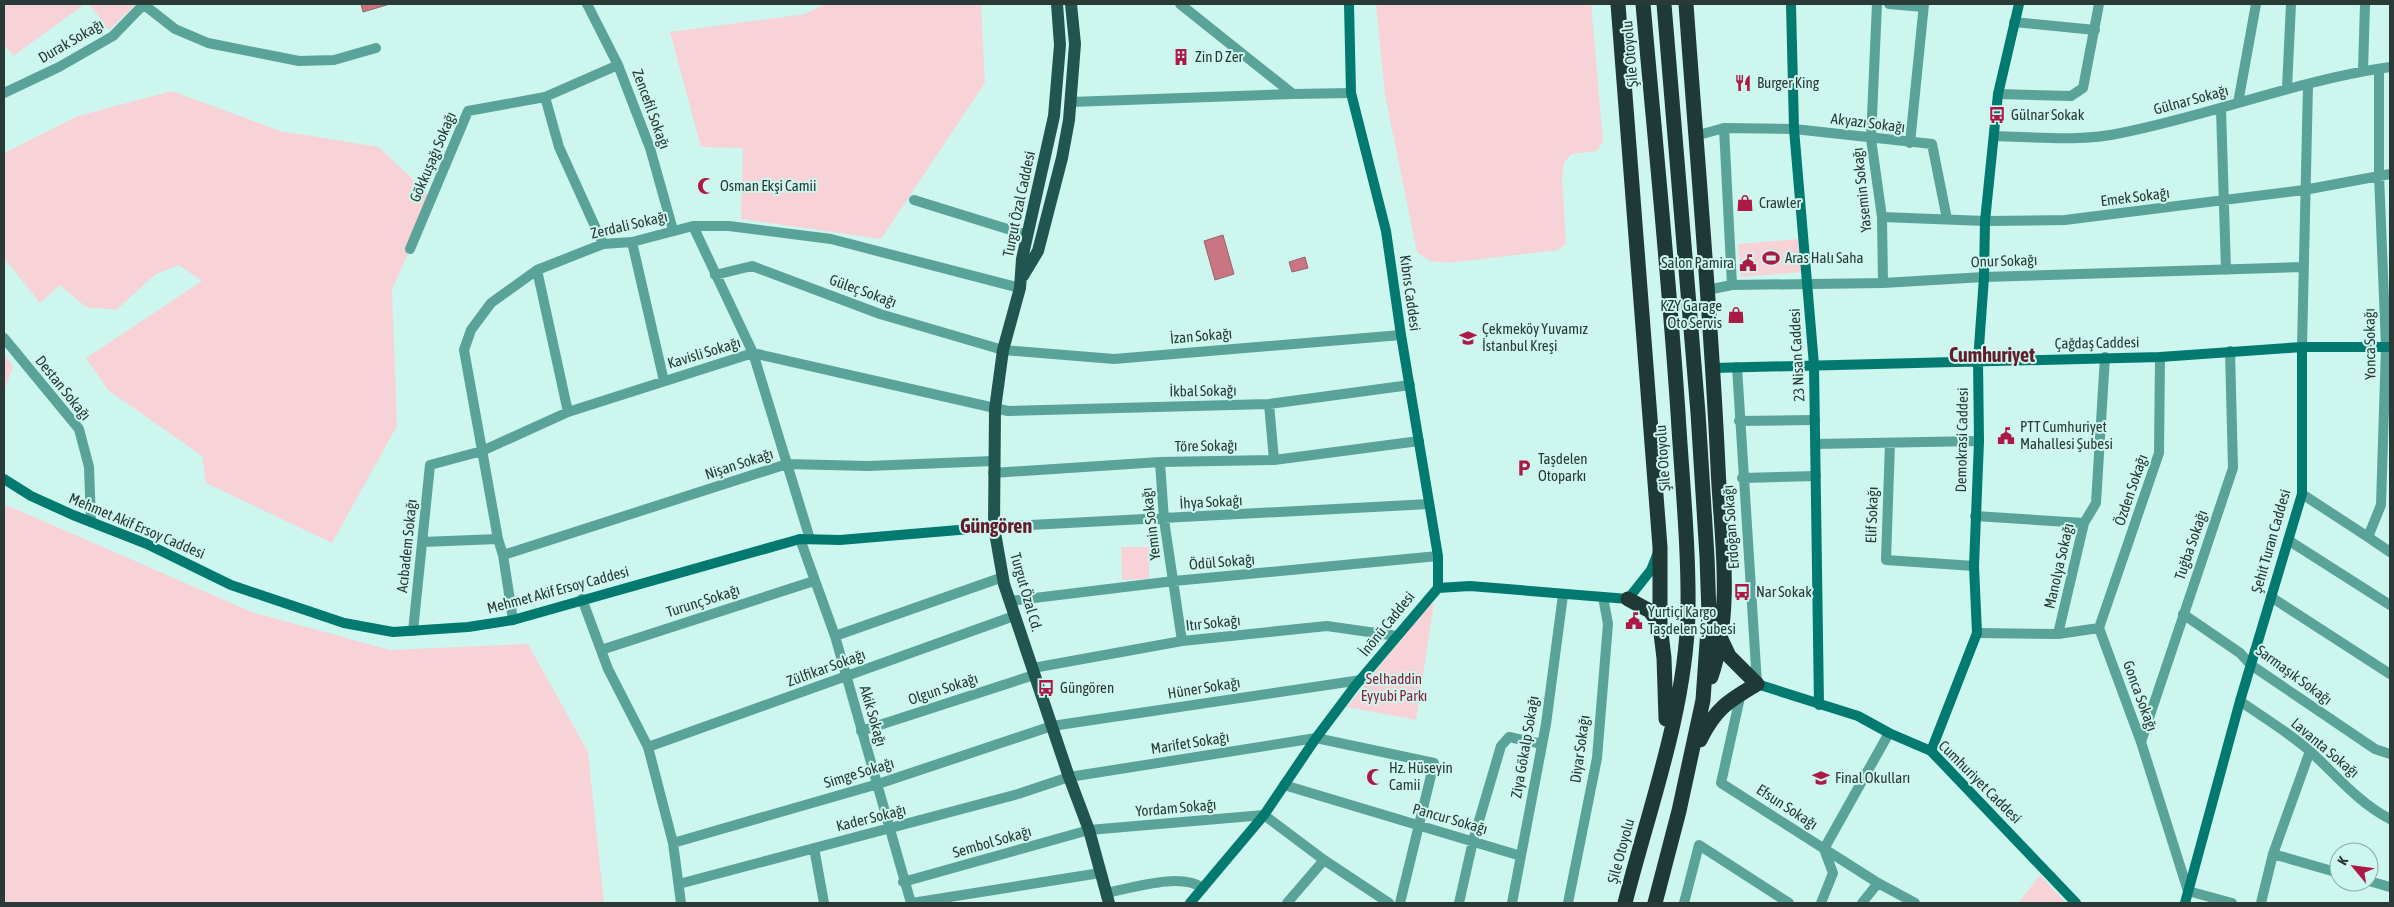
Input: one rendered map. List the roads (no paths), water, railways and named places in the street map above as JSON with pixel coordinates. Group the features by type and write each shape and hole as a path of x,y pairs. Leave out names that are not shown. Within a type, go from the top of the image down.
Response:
{"highway":[{"path":"1618,4 1660,547 1660,625 1666,694 1666,755"},
{"name":"Şile Otoyolu","path":"1625,903 1666,755 1681,680 1687,605 1683,493 1672,319 1643,4"},
{"path":"1664,4 1708,557 1709,614 1703,700"},
{"path":"1654,903 1703,700 1721,639 1724,614 1725,559 1686,4"},
{"path":"1628,599 1650,611 1660,625"},
{"path":"1688,766 1709,721 1719,709 1756,684 1730,656 1709,614"},
{"path":"1619,903 1636,860"},
{"path":"1661,903 1663,872"}],"main road":[{"name":"Turgut Özal Caddesi","path":"1021,283 1022,259 1054,116 1060,45 1057,4"},
{"name":"Turgut Özal Caddesi","path":"1021,283 1038,251 1062,158 1071,102 1075,44 1071,4"},
{"name":"Turgut Özal Cd.","path":"1021,283 1003,350 995,409 993,467 994,527 1003,577 1014,616 1089,830 1108,898"}],"street":[{"path":"144,4 175,29 208,43 299,62 334,60 376,48"},
{"name":"Durak Sokağı","path":"4,93 58,67 113,36 144,4"},
{"name":"Zencefil Sokağı","path":"587,4 618,65 650,148 673,230"},
{"path":"1180,4 1293,94"},
{"name":"Kıbrıs Caddesi","path":"1349,4 1352,93 1386,231 1400,335 1438,556 1438,588"},
{"name":"23 Nisan Caddesi","path":"1791,4 1794,129 1814,364 1819,705"},
{"name":"Yasemin Sokağı","path":"1877,4 1871,139 1882,217 1883,283"},
{"path":"1890,4 1924,5 1910,143"},
{"name":"Demokrasi Caddesi","path":"1931,751 1977,633 1974,566 1979,441 1978,361 1984,277 1985,221 1998,94 2019,4"},
{"path":"1998,94 2071,96 2078,93 2083,88 2099,4"},
{"path":"2238,103 2256,4"},
{"path":"2288,88 2291,4"},
{"path":"2363,71 2365,4"},
{"path":"2014,22 2095,30"},
{"name":"Gökkuşağı Sokağı","path":"410,249 468,111 545,97 618,65"},
{"name":"Gülnar Sokağı","path":"1995,136 2071,137 2119,134 2221,109 2288,88 2363,71 2390,67"},
{"name":"Yonca Sokağı","path":"2368,537 2382,505 2388,347 2379,175 2379,69"},
{"name":"Şehit Turan Caddesi","path":"2185,903 2240,701 2302,494 2302,267 2308,85"},
{"path":"1071,102 1352,93"},
{"path":"545,97 558,147 603,244"},
{"path":"2221,109 2226,270"},
{"path":"1724,128 1732,285"},
{"name":"Akyazı Sokağı","path":"1695,136 1724,128 1794,129 1871,139 1932,144 1947,219"},
{"name":"Emek Sokağı","path":"1882,217 1985,221 2065,220 2304,190 2390,174"},
{"path":"914,200 1027,235"},
{"name":"Zerdali Sokağı","path":"513,620 503,556 498,539 464,350 471,330 491,303 537,270 603,244 632,242 693,226 729,226 831,239 1021,283"},
{"name":"Akik Sokağı","path":"693,226 753,353 787,464 814,580 835,636 878,784 903,882 911,903 1100,874"},
{"path":"632,242 664,381"},
{"name":"Güleç Sokağı","path":"715,275 752,266 880,314 1003,350"},
{"name":"Onur Sokağı","path":"1707,290 1732,285 1883,283 1984,277 2302,267"},
{"path":"537,270 568,412"},
{"name":"İzan Sokağı","path":"1003,350 1114,359 1400,335"},
{"name":"Destan Sokağı","path":"4,338 79,429 89,467 91,522"},
{"name":"Çağdaş Caddesi","path":"1713,368 1814,364 2160,357 2302,347 2388,347"},
{"name":"Tuğba Sokağı","path":"2141,742 2233,468 2230,351"},
{"name":"Kavisli Sokağı","path":"430,465 482,451 568,412 753,353 995,409"},
{"name":"Manolya Sokağı","path":"2058,634 2084,523 2096,503 2105,357"},
{"name":"Özden Sokağı","path":"2099,628 2160,454 2160,357"},
{"name":"Erdoğan Sokağı","path":"1737,367 1742,478 1756,684"},
{"name":"İkbal Sokağı","path":"995,409 1269,404 1410,385"},
{"path":"1269,404 1274,460"},
{"path":"1739,421 1815,420"},
{"name":"Töre Sokağı","path":"993,467 1274,460 1419,441"},
{"path":"1815,444 1979,441"},
{"name":"Elif Sokağı","path":"1890,443 1886,560 1974,566"},
{"name":"Yemin Sokağı","path":"1160,462 1164,520 1182,641"},
{"name":"Nişan Sokağı","path":"503,556 787,464 993,467"},
{"name":"Acıbadem Sokağı","path":"414,631 430,465"},
{"path":"1742,478 1816,476"},
{"name":"Mehmet Akif Ersoy Caddesi","path":"4,479 31,496 148,544 231,585 344,622 393,632 468,627 513,620 805,539 840,540 994,527"},
{"path":"2302,494 2390,552"},
{"name":"İhya Sokağı","path":"994,527 1164,520 1429,504"},
{"path":"1975,516 2084,523"},
{"path":"422,542 498,539"},
{"path":"2288,540 2390,605"},
{"path":"1628,599 1651,570 1660,547"},
{"name":"Ödül Sokağı","path":"1010,601 1174,581 1438,556"},
{"path":"835,636 1003,577"},
{"name":"Turunç Sokağı","path":"601,650 814,580"},
{"name":"İnönü Caddesi","path":"1190,903 1264,816 1316,738 1361,680 1438,588 1470,586 1628,599"},
{"name":"Ziya Gökalp Sokağı","path":"1512,903 1542,744 1563,595"},
{"name":"Diyar Sokağı","path":"1568,903 1597,758 1608,624 1603,597"},
{"path":"2271,597 2390,674"},
{"path":"582,600 608,669 648,746 673,843 681,903"},
{"name":"Sarmaşık Sokağı","path":"2183,614 2240,653 2251,665 2375,750 2390,754"},
{"name":"Zülfikar Sokağı","path":"648,746 1014,616"},
{"name":"Itır Sokağı","path":"1034,671 1182,641 1327,626 1397,636"},
{"path":"1977,633 2058,634 2099,628"},
{"name":"Gonca Sokağı","path":"2099,628 2141,742 2188,891"},
{"name":"Olgun Sokağı","path":"862,731 1034,671"},
{"name":"Hüner Sokağı","path":"1052,726 1361,680"},
{"name":"Cumhuriyet Caddesi","path":"1756,684 1858,716 1889,733 1931,751 2076,903"},
{"name":"Efsun Sokağı","path":"1741,693 1722,783 1878,883 1915,903"},
{"name":"Lavanta Sokağı","path":"2240,701 2310,751 2344,784 2382,815 2390,819"},
{"name":"Simge Sokağı","path":"673,843 878,784 1052,726"},
{"path":"1821,903 1833,873 1824,849 1889,733"},
{"path":"1459,903 1473,841 1503,742 1509,737 1542,744"},
{"path":"1316,738 1434,763 1400,903"},
{"name":"Marifet Sokağı","path":"1069,777 1316,738"},
{"path":"2261,903 2273,854 2310,751"},
{"name":"Kader Sokağı","path":"679,884 1018,794 1069,777"},
{"name":"Pancur Sokağı","path":"1284,785 1520,856"},
{"path":"1264,816 1324,860 1389,903"},
{"name":"Yordam Sokağı","path":"1089,830 1264,816"},
{"name":"Sembol Sokağı","path":"903,882 1089,830"},
{"path":"1684,903 1699,846 1789,903"},
{"path":"814,848 824,903"},
{"path":"2273,854 2329,869"},
{"path":"1287,903 1324,860"},
{"path":"1108,898 1166,882 1194,882 1203,888"},
{"path":"1862,903 1878,883"},
{"path":"2188,891 2232,903"}],"place":[{"name":"Zin D Zer","path":"1181,57"},
{"name":"Burger King","path":"1743,83"},
{"name":"Gülnar Sokak","path":"1997,115"},
{"name":"Osman Ekşi Camii","path":"706,186"},
{"name":"Crawler","path":"1745,203"},
{"name":"Aras Halı Saha","path":"1771,258"},
{"name":"Salon Pamira","path":"1748,263"},
{"name":"KZY Garage Oto Servis","path":"1736,315"},
{"name":"Çekmeköy Yuvamız İstanbul Kreşi","path":"1468,338"},
{"name":"PTT Cumhuriyet Mahallesi Şubesi","path":"2006,436"},
{"name":"Taşdelen Otoparkı","path":"1524,468"},
{"name":"Nar Sokak","path":"1742,592"},
{"name":"Yurtiçi Kargo Taşdelen Şubesi","path":"1634,621"},
{"name":"Güngören","path":"1046,688"},
{"name":"Hz. Hüseyin Camii","path":"1375,777"},
{"name":"Final Okulları","path":"1821,778"}],"district":[{"name":"Cumhuriyet","path":"1992,355"},
{"name":"Güngören","path":"996,526"}],"park label":[{"name":"Selhaddin Eyyubi Parkı","path":"1394,688"}]}
